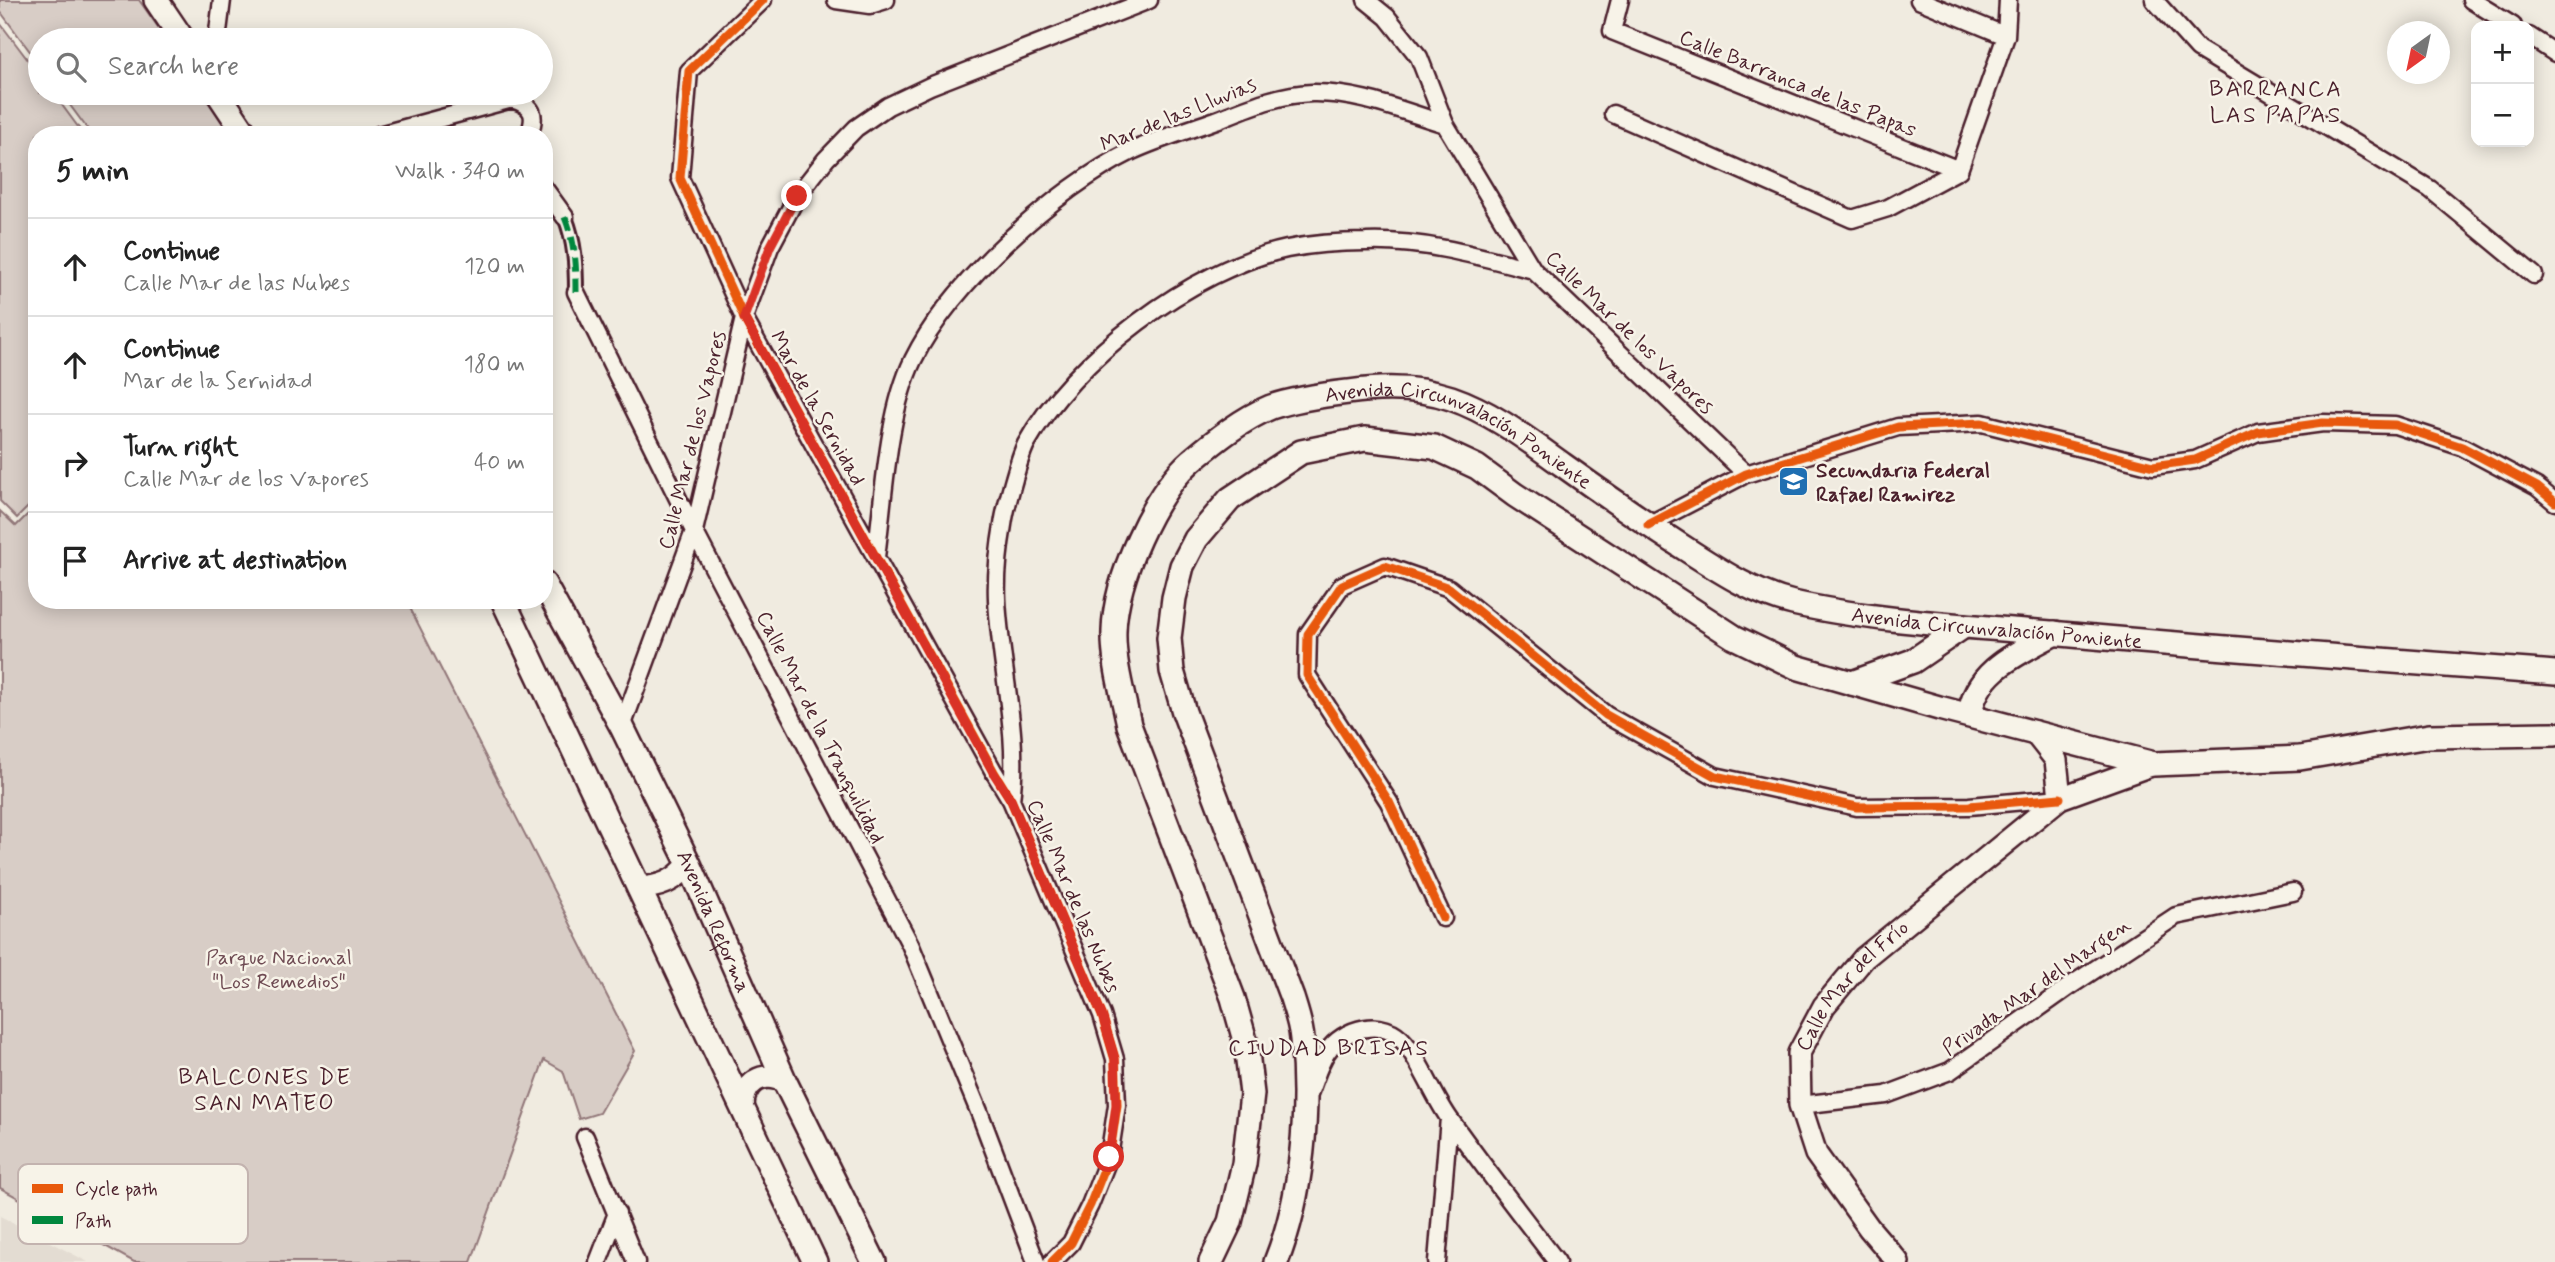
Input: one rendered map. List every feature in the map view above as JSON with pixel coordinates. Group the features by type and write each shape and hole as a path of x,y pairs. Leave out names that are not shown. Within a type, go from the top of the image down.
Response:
{"main road":[{"path":"156,0 175,28"},
{"path":"226,105 240,126"},
{"name":"Avenida Circunvalación Poniente","path":"1211,1262 1230,1222 1244,1164 1252,1094 1246,1044 1233,998 1129,725 1114,632 1120,589 1134,547 1154,509 1186,465 1227,431 1271,407 1329,394 1374,388 1411,390 1449,397 1489,414 1648,525 1735,581 1790,602 1964,626 2220,649 2555,673"},
{"name":"Avenida Circunvalación Poniente","path":"1276,1262 1284,1242 1298,1180 1304,1105 1302,1038 1292,998 1184,712 1172,671 1169,638 1174,598 1182,566 1196,539 1230,499 1301,452 1364,439 1434,447 1477,467 1515,495 1734,636 1796,667 2154,764 2300,758 2429,736 2555,734"},
{"name":"Avenida Reforma","path":"553,600 622,727 689,864 785,1082 874,1262"},
{"path":"507,609 815,1262"},
{"path":"1852,683 1913,661 1964,626"},
{"path":"1970,715 1971,701 1990,673 2055,633"}],"street":[{"path":"218,28 222,0"},
{"name":"Mar de la Sernidad","path":"764,0 689,71 680,178 744,318 993,772 1011,800"},
{"path":"835,0 870,5 886,0"},
{"name":"Calle Mar de los Vapores","path":"622,727 694,531 744,318 770,247 797,196 826,159 856,128 888,106 930,86 1149,0"},
{"name":"Calle Mar de los Vapores","path":"1366,0 1387,17 1419,57 1445,124 1533,270 1746,474"},
{"name":"Calle Barranca de las Papas","path":"1619,0 1612,30 1959,170"},
{"path":"1919,0 2006,36"},
{"path":"1613,114 1852,219 1888,208 1959,170 2006,36 2008,0"},
{"path":"2154,0 2198,49 2430,189 2534,275"},
{"path":"2471,0 2505,21"},
{"path":"2534,39 2555,53"},
{"name":"Mar de las Lluvias","path":"876,556 896,402 913,360 938,318 988,261 1041,211 1087,176 1133,151 1269,100 1310,93 1347,94 1445,124"},
{"path":"412,126 490,105"},
{"path":"527,105 532,112 532,126"},
{"path":"553,200 565,217"},
{"name":"Calle Mar de la Tranquilidad","path":"565,217 573,245 576,292 694,531 910,944 980,1114 1036,1262"},
{"name":"Calle Mar de las Nubes","path":"1052,1262 1071,1243 1109,1157 1116,1105 1115,1059 1102,1015 1011,800 1015,771 997,597 1003,524 1024,446 1056,398 1099,355 1161,305 1223,270 1287,249 1368,242 1449,249 1533,270"},
{"path":"1648,525 1746,474 1898,427 1982,423 2153,466 2195,460 2258,432 2323,423 2395,425 2462,447 2537,487 2555,502"},
{"path":"1443,918 1389,802 1307,675 1308,634 1342,585 1385,566 1449,588 1606,715 1715,776 1857,807 1969,806 2060,798 2056,760 2034,732"},
{"name":"Calle Mar del Frío","path":"1898,1262 1869,1228 1816,1154 1800,1105 1799,1053 1824,1006 1864,958 2060,798 2154,764"},
{"path":"638,888 664,884 681,874 689,864"},
{"name":"Privada Mar del Margen","path":"1800,1105 1886,1096 1950,1071 2070,986 2176,916 2293,892"},
{"path":"1304,1105 1327,1051 1357,1028 1374,1027 1392,1032 1404,1041 1449,1118 1556,1262"},
{"path":"743,1108 747,1087 755,1080 765,1076 785,1082"},
{"path":"1437,1262 1449,1118"},
{"path":"585,1137 636,1262"},
{"path":"598,1262 617,1213"}],"shaded area":[{"path":"0,1216 18,1225 18,1244 54,1244 88,1262 0,1262"}],"green space":[{"path":"0,0 139,0 159,28 28,28 28,49 0,11"},
{"path":"0,23 28,60 28,105 62,105 77,126 28,126 28,507 17,518 0,501"},
{"path":"70,105 211,105 226,126 85,126"},
{"name":"Parque Nacional \"Los Remedios\"","path":"0,511 16,526 28,514 28,609 411,609 635,1051 599,1113 579,1119 563,1071 544,1060 471,1262 134,1262 101,1244 248,1244 248,1164 18,1164 18,1198 0,1188"}],"marked path":[{"path":"565,217 574,254 576,292"}],"cycle path":[{"path":"763,0 689,71 680,178 744,318 1011,800 1102,1015 1115,1059 1117,1105 1109,1157 1071,1243 1052,1262"},
{"path":"1648,525 1746,474 1898,427 1982,423 2153,466 2195,460 2258,432 2323,423 2395,425 2462,447 2537,487 2555,502"},
{"path":"1443,918 1389,802 1307,675 1308,634 1342,585 1385,566 1449,588 1606,715 1715,776 1857,807 1969,806 2060,798"}],"place":[{"name":"Secundaria Federal Rafael Ramirez","path":"1793,482"}],"district":[{"name":"BARRANCA LAS PAPAS","path":"2276,101"},
{"name":"CIUDAD BRISAS","path":"1329,1047"},
{"name":"BALCONES DE SAN MATEO","path":"265,1089"}],"route":[{"path":"797,196 770,247 744,318 993,772 1011,800 1102,1015 1115,1059 1116,1105 1109,1157"}]}
